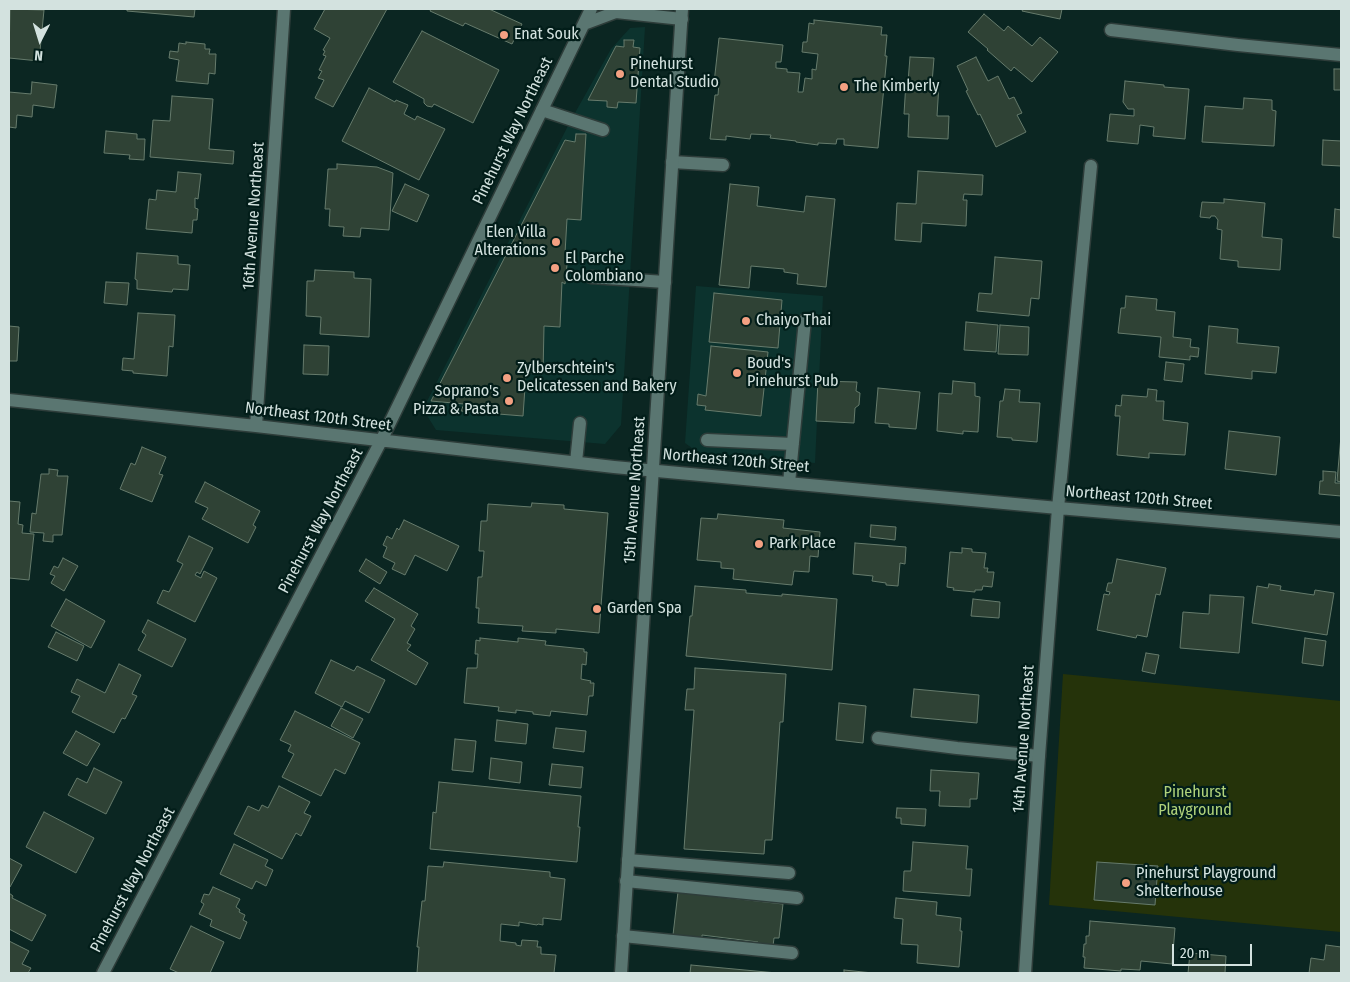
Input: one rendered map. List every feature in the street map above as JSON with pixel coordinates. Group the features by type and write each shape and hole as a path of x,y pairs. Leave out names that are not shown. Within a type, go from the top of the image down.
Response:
{"street":[{"name":"16th Avenue Northeast","path":"256,426 284,9"},
{"name":"Pinehurst Way Northeast","path":"103,973 381,441 591,9"},
{"path":"584,24 616,12 682,14"},
{"name":"15th Avenue Northeast","path":"621,973 682,14"},
{"path":"1111,30 1238,45 1341,54"},
{"path":"542,110 603,130"},
{"path":"672,162 722,165"},
{"name":"14th Avenue Northeast","path":"1025,973 1058,508 1091,166"},
{"path":"591,277 665,282"},
{"path":"789,483 805,320"},
{"name":"Northeast 120th Street","path":"9,400 653,470 1341,532"},
{"path":"576,462 580,423"},
{"path":"707,440 793,444"},
{"path":"878,738 1039,756"},
{"path":"628,860 789,873"},
{"path":"626,881 797,898"},
{"path":"623,936 792,952"}],"shaded area":[{"path":"645,27 621,425 605,444 436,430 423,409 571,120 611,49 630,28"},
{"path":"696,286 823,296 815,463 699,453 685,443"}],"green space":[{"name":"Pinehurst Playground","path":"1063,674 1341,701 1341,932 1049,905"}],"building":[{"path":"10,9 44,10 39,61 9,58"},
{"path":"127,9 195,9 194,17 127,11"},
{"path":"325,9 387,9 333,107 315,98 324,80 318,78 322,71 319,70 326,56 323,55 325,51 323,50 330,38 314,29"},
{"name":"Enat Souk","path":"431,9 489,9 522,24 512,44 465,23 463,26 430,11"},
{"path":"1023,9 1062,9 1060,19 1022,11"},
{"path":"984,14 1004,31 1008,26 1032,46 1040,37 1058,52 1032,82 1014,67 1011,71 968,32"},
{"name":"The Kimberly","path":"814,20 882,27 881,35 887,35 885,56 887,56 878,148 844,145 844,139 837,139 836,144 818,143 818,145 770,138 771,135 751,134 750,139 726,136 726,140 710,139 715,95 718,95 719,83 714,83 719,38 783,45 781,62 776,62 776,68 787,69 787,72 800,73 798,92 803,92 805,78 812,79 812,69 816,70 818,54 802,52 803,42 807,42 809,23 814,24"},
{"path":"422,31 499,70 473,123 434,104 432,107 427,106 424,103 424,99 393,82"},
{"name":"Pinehurst Dental Studio","path":"624,40 634,40 633,47 640,48 636,103 618,102 617,108 607,107 607,101 588,100 616,46 624,47"},
{"path":"186,42 205,44 205,49 210,49 209,54 216,54 215,74 209,73 208,84 176,81 179,60 169,58 170,51 178,52 179,43 186,44"},
{"path":"910,57 934,58 932,83 939,84 937,116 949,116 948,139 908,137 909,114 904,114"},
{"path":"976,57 988,81 998,76 1009,99 1014,97 1022,113 1017,115 1026,132 996,147 966,91 968,90 957,66"},
{"path":"1334,69 1341,69 1341,90 1334,90"},
{"path":"1125,81 1189,89 1185,139 1153,136 1154,127 1140,125 1138,144 1107,141 1110,114 1134,116 1134,109 1128,109 1123,102"},
{"path":"32,82 57,85 54,108 33,105 32,117 17,115 16,128 9,127 9,92 31,94"},
{"path":"369,88 395,102 396,100 408,105 404,114 415,120 417,116 445,129 419,180 342,141"},
{"path":"172,96 213,99 209,149 234,151 233,164 150,157 153,120 170,121"},
{"path":"1244,98 1272,100 1272,110 1276,111 1274,146 1202,142 1205,106 1243,109"},
{"path":"106,131 137,134 137,139 145,139 144,160 129,159 130,155 104,153"},
{"path":"576,134 586,134 581,220 567,219 565,253 568,255 565,284 562,282 560,327 544,326 543,374 526,373 523,416 461,411 464,404 431,401 565,140 575,142"},
{"path":"1323,140 1341,141 1341,166 1322,165"},
{"path":"337,164 377,167 393,173 389,230 361,228 360,237 343,236 344,227 329,226 330,209 325,209 328,169 337,169"},
{"path":"918,171 983,175 982,195 964,194 963,200 967,200 966,226 922,223 921,242 895,240 897,203 916,204"},
{"path":"178,172 201,174 198,199 195,198 195,208 198,209 197,220 193,220 192,233 146,229 149,199 156,200 157,190 176,192"},
{"path":"405,184 429,195 417,222 392,211"},
{"path":"730,184 759,187 757,206 804,212 806,196 835,199 826,287 797,284 798,274 784,272 784,269 751,266 749,288 719,285"},
{"path":"1224,199 1265,203 1262,237 1282,239 1280,270 1238,267 1238,261 1220,259 1222,230 1217,229 1218,220 1215,216 1210,218 1200,217 1202,202 1224,203"},
{"path":"1335,209 1341,210 1341,238 1333,237"},
{"path":"137,253 178,256 178,264 190,265 188,290 173,289 172,292 137,289 137,280 135,279"},
{"path":"995,257 1042,261 1039,299 1031,298 1029,316 977,311 979,293 992,294"},
{"path":"315,270 354,272 354,278 371,279 369,337 320,334 321,317 306,316 307,281 314,281"},
{"path":"106,282 129,283 127,305 104,303"},
{"name":"Chaiyo Thai","path":"714,293 782,300 778,348 709,342"},
{"path":"1126,296 1157,299 1156,310 1175,312 1173,337 1191,339 1190,347 1199,348 1198,357 1190,356 1190,360 1159,357 1161,337 1118,333 1121,308 1125,308"},
{"path":"138,313 175,315 173,347 169,346 167,376 133,373 133,371 122,370 123,358 134,359"},
{"path":"966,322 998,325 996,352 964,350"},
{"path":"1000,325 1029,327 1028,355 998,354"},
{"path":"9,326 19,327 17,361 9,361"},
{"path":"1209,326 1238,329 1237,343 1279,347 1276,373 1252,371 1252,379 1205,374"},
{"path":"304,345 329,346 328,375 303,374"},
{"name":"Boud's Pinehurst Pub","path":"711,346 768,352 761,416 705,410 706,406 697,405 698,394 706,396"},
{"path":"1166,362 1184,364 1182,382 1164,380"},
{"path":"818,381 857,382 856,391 860,393 859,405 855,408 854,423 816,421"},
{"path":"953,381 975,383 975,396 980,397 978,432 963,431 963,434 937,431 939,393 952,394"},
{"path":"878,388 920,392 916,429 889,427 889,424 875,423"},
{"path":"1005,389 1020,390 1019,402 1040,403 1037,442 997,437 1000,401 1003,401"},
{"path":"1148,389 1157,390 1156,401 1164,401 1163,420 1188,423 1185,455 1149,453 1149,458 1117,455 1120,416 1115,416 1116,405 1121,406 1122,395 1147,397"},
{"path":"1229,431 1280,437 1276,475 1225,469"},
{"path":"1341,436 1341,482 1337,481"},
{"path":"142,447 166,457 159,474 163,475 152,502 120,489 131,463 135,465"},
{"path":"49,469 58,470 57,476 68,476 62,535 53,535 53,542 43,541 44,533 30,532 32,513 36,514 41,474 49,474"},
{"path":"1323,471 1336,472 1335,483 1341,483 1341,496 1319,494 1320,481 1323,481"},
{"path":"205,482 260,511 253,525 256,527 248,543 202,519 208,508 195,502"},
{"path":"9,501 20,502 18,524 23,525 22,533 34,534 29,580 9,578"},
{"path":"532,503 564,505 564,509 608,513 599,633 556,629 556,633 522,631 523,626 478,623 479,608 476,608 478,577 482,577 484,551 479,551 481,521 487,521 488,504 531,507"},
{"name":"Park Place","path":"718,514 784,520 783,528 820,532 818,557 810,556 809,572 794,571 792,585 733,579 734,569 721,568 721,562 697,560 701,518 717,519"},
{"path":"404,520 459,546 447,571 415,555 405,575 392,569 395,563 383,557 387,547 383,545 387,536 392,539 397,528 399,530"},
{"path":"871,525 896,527 895,540 870,537"},
{"path":"189,536 213,548 200,574 197,572 195,575 201,578 204,571 217,578 195,622 157,603 163,590 169,592 183,564 177,561"},
{"path":"855,543 906,547 905,564 900,563 898,586 872,581 873,576 853,574"},
{"path":"962,548 972,549 972,552 986,553 984,568 988,568 987,572 994,572 992,587 983,586 982,590 975,590 975,592 953,590 954,588 947,587 950,552 962,553"},
{"path":"63,558 78,566 64,591 51,583 55,576 50,574 54,566 58,568"},
{"path":"366,559 387,572 380,584 359,571"},
{"path":"1117,559 1166,568 1160,595 1156,594 1147,637 1137,635 1136,638 1097,630 1104,594 1109,595 1110,592 1106,591 1108,583 1112,583"},
{"path":"1269,584 1281,586 1280,590 1314,595 1315,590 1334,593 1327,635 1252,623 1257,586 1268,588"},
{"path":"695,586 746,590 746,593 837,599 832,670 686,656"},
{"path":"374,588 418,614 411,626 415,629 407,643 411,645 407,650 428,663 416,685 371,660 395,619 365,601"},
{"path":"1210,595 1244,597 1239,653 1180,648 1183,612 1209,614"},
{"path":"66,599 105,621 91,648 51,626"},
{"path":"973,599 1000,602 999,618 971,616"},
{"path":"148,620 186,639 172,667 138,650 146,635 142,632"},
{"path":"56,632 84,646 77,661 48,647"},
{"path":"480,638 518,642 518,638 546,641 545,645 584,649 584,652 587,652 586,665 582,664 581,679 594,683 593,696 589,696 587,715 551,711 550,716 516,710 516,713 498,711 499,707 464,703 467,668 477,668 476,640 480,641"},
{"path":"1305,638 1326,641 1323,666 1302,663"},
{"path":"1146,653 1159,655 1155,674 1142,671"},
{"path":"331,660 354,671 357,666 385,680 369,713 345,701 342,707 315,693"},
{"path":"119,664 141,675 132,694 137,696 125,719 122,718 114,733 72,712 80,696 71,692 77,679 105,693"},
{"path":"695,668 786,674 783,722 780,722 772,840 765,840 764,854 684,849 694,710 685,710 687,689 694,689"},
{"path":"914,689 979,695 977,723 911,717"},
{"path":"839,703 866,706 863,743 836,740"},
{"path":"341,708 363,719 353,738 331,726"},
{"path":"295,711 360,743 345,774 335,769 321,796 282,777 294,754 288,751 291,745 280,740"},
{"path":"497,720 528,724 526,744 495,741"},
{"path":"556,728 586,731 584,752 553,748"},
{"path":"76,731 100,744 87,766 63,753"},
{"path":"455,739 476,741 473,772 452,770"},
{"path":"491,758 522,762 520,783 489,779"},
{"path":"552,764 583,767 581,788 549,785"},
{"path":"94,768 122,782 106,814 68,795 77,778 87,783"},
{"path":"931,770 979,773 977,799 970,799 970,807 939,806 940,791 930,791"},
{"path":"439,782 581,796 577,862 430,849 433,812 436,813"},
{"path":"279,786 310,802 304,813 311,816 301,836 296,833 282,859 234,834 248,806 259,811 262,805 268,808"},
{"path":"897,808 926,809 925,826 901,824 901,818 896,818"},
{"path":"44,812 94,838 76,873 26,847"},
{"path":"913,842 968,846 966,869 972,869 970,896 903,891 904,871 911,871"},
{"path":"234,844 268,860 265,866 273,870 266,886 256,881 252,889 220,874"},
{"path":"9,858 22,865 10,887 9,887"},
{"path":"444,862 550,872 550,877 565,879 561,920 543,918 543,925 519,922 519,926 501,924 500,941 516,943 516,945 521,946 522,940 538,941 537,947 541,947 541,954 556,955 554,973 417,973 419,947 417,947 422,901 425,901 428,866 443,867"},
{"name":"Pinehurst Playground Shelterhouse","path":"1097,862 1158,866 1155,905 1094,900"},
{"path":"213,887 240,899 236,907 240,910 239,912 245,915 243,920 247,922 240,939 210,926 212,920 199,914 204,904 201,902 204,894 209,895"},
{"path":"678,892 783,904 779,938 774,938 773,946 757,944 758,942 702,935 702,938 673,935"},
{"path":"9,893 13,896 12,898 46,915 32,941 9,929"},
{"path":"896,898 937,902 936,915 961,918 960,931 962,931 959,967 917,963 918,945 901,944 903,919 894,918"},
{"path":"1090,921 1175,928 1172,964 1141,961 1140,970 1121,969 1121,971 1084,968 1084,944 1086,944 1086,936 1089,936"},
{"path":"191,926 224,942 210,973 179,973 170,969"},
{"path":"9,941 29,951 22,964 31,968 28,973 9,973"},
{"path":"1326,945 1341,947 1341,973 1309,973 1311,958 1324,960"},
{"path":"1190,953 1226,956 1225,973 1188,973"},
{"path":"691,965 777,973 690,973"},
{"path":"844,970 873,973 844,973"}],"place":[{"name":"Enat Souk","path":"504,35"},
{"name":"Pinehurst Dental Studio","path":"620,74"},
{"name":"The Kimberly","path":"844,87"},
{"name":"Elen Villa Alterations","path":"556,242"},
{"name":"El Parche Colombiano","path":"555,268"},
{"name":"Chaiyo Thai","path":"746,321"},
{"name":"Boud's Pinehurst Pub","path":"737,373"},
{"name":"Zylberschtein's Delicatessen and Bakery","path":"507,378"},
{"name":"Soprano's Pizza & Pasta","path":"509,401"},
{"name":"Park Place","path":"759,544"},
{"name":"Garden Spa","path":"597,609"},
{"name":"Pinehurst Playground Shelterhouse","path":"1126,883"}]}
